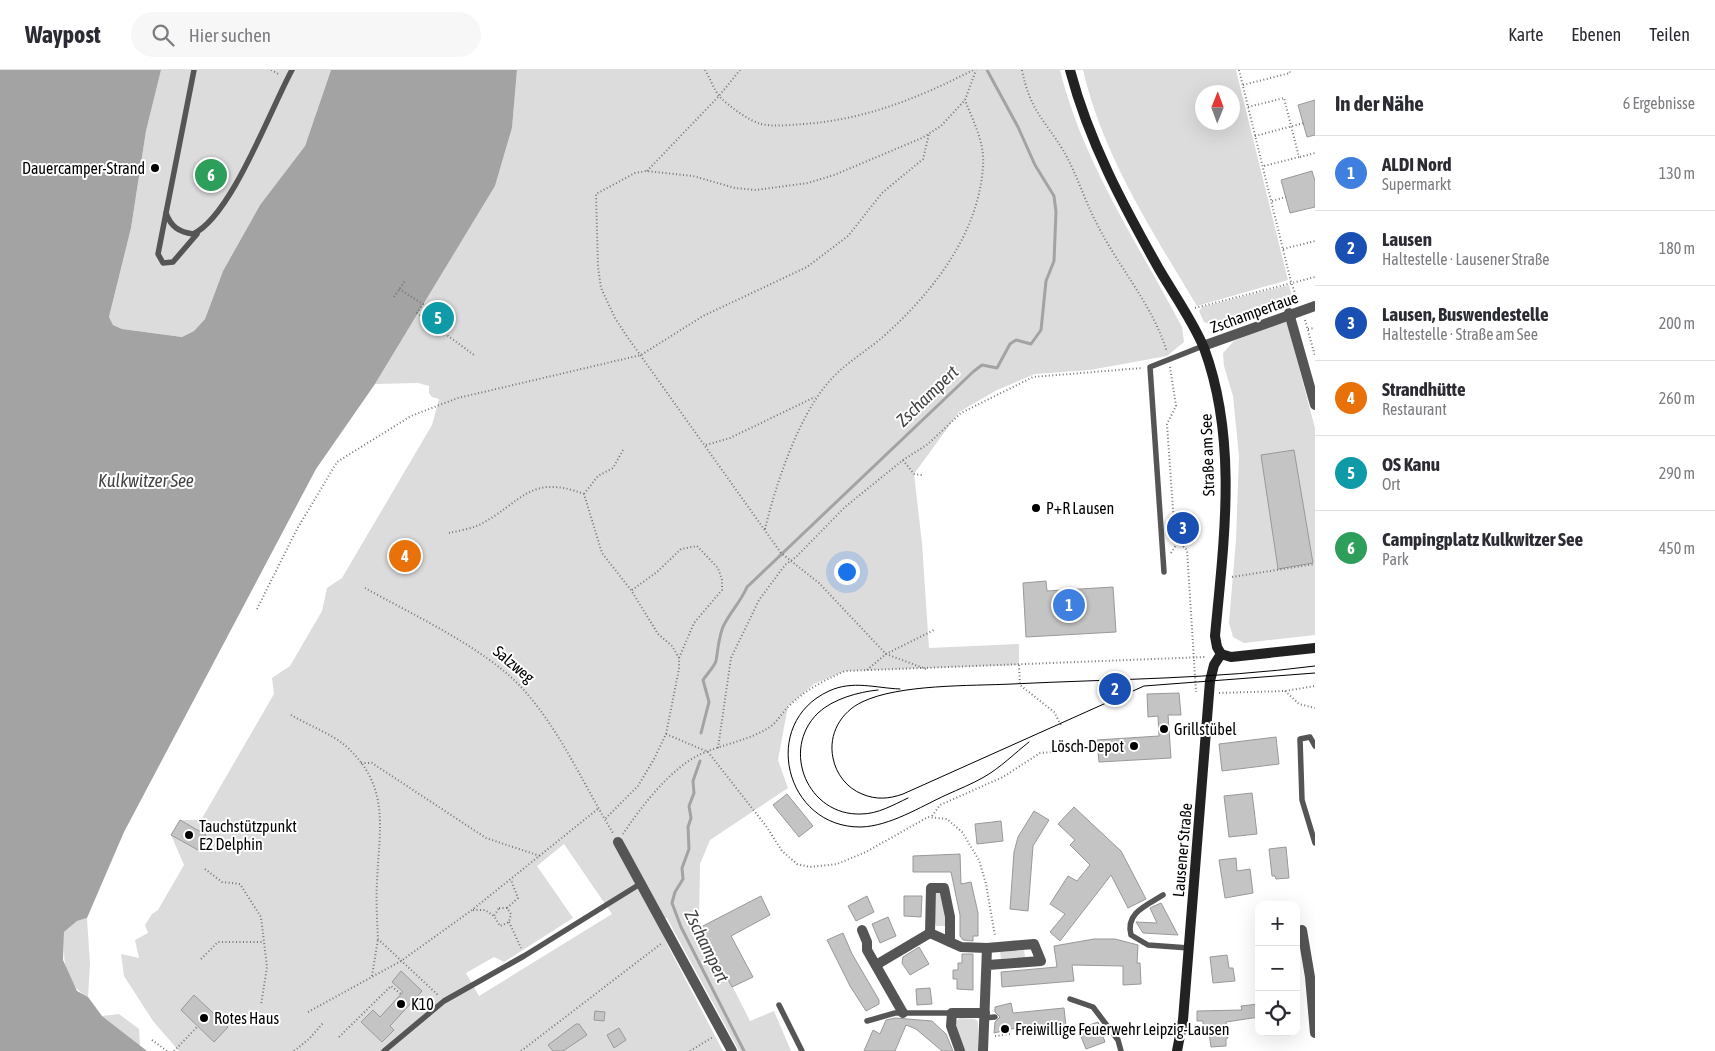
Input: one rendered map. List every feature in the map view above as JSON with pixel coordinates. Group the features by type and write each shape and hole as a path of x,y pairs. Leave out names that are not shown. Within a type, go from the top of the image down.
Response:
{"main road":[{"name":"Straße am See","path":"1070,70 1087,125 1110,181 1203,346 1219,400 1225,440 1220,580 1215,636 1217,647 1221,654"},
{"path":"1221,654 1231,657 1315,648"},
{"name":"Lausener Straße","path":"1178,1051 1183,1020 1210,681 1214,665 1221,654"}],"street":[{"name":"Zschampertaue","path":"1203,346 1301,309 1315,306"},
{"path":"1289,314 1315,405"},
{"path":"618,842 732,1051"},
{"path":"930,933 931,888 944,888 950,917 950,942"},
{"path":"862,930 867,942 867,950 903,1012"},
{"path":"1302,930 1310,977 1315,1033"},
{"path":"876,965 930,933 936,934 961,947 1034,944 1041,961 988,965"},
{"path":"984,1051 988,1016 988,965 992,947"},
{"path":"960,1051 951,1026 952,1013 988,1016"}],"lane":[{"path":"194,70 158,254 163,263 173,262 180,256 219,210 233,189 292,70"},
{"path":"166,213 170,222 183,232 194,234 199,232"},
{"path":"1164,572 1150,367 1170,361 1203,346"},
{"path":"1315,746 1310,737 1300,739 1302,800 1315,843"},
{"path":"384,1051 444,1001 524,956 640,884"},
{"path":"1163,895 1132,916 1128,925 1131,935 1148,945 1188,948"},
{"path":"1070,999 1093,1006 1118,1040 1120,1051"},
{"path":"779,1005 802,1051"},
{"path":"867,1021 884,1015 903,1012 952,1013"}],"path":[{"path":"705,70 719,96 737,111 760,124 787,126 816,123 895,106 921,96 974,70"},
{"path":"646,171 719,96 740,70"},
{"path":"926,669 886,654 819,583 774,545 706,445 615,318 601,288 598,267 596,194 635,173 646,171 693,176 735,188 756,190 782,188 834,175 929,134 953,116 965,100 974,70"},
{"path":"1022,70 1027,94 1039,117 1063,150 1098,227 1159,328 1170,361 1176,406 1167,424 1175,538 1187,550 1196,692"},
{"path":"1239,70 1291,282 1315,356"},
{"path":"1243,85 1290,73 1289,70"},
{"path":"1248,107 1284,98 1299,157"},
{"path":"764,530 775,489 808,412 817,396 828,382 846,365 866,352 915,308 956,252 971,221 984,165 980,141 965,100"},
{"path":"1256,136 1304,123"},
{"path":"257,609 297,529 337,462 411,416 458,398 641,355 703,316 794,273 821,258 848,236 882,194 923,159 929,134"},
{"path":"1263,167 1314,153 1315,158"},
{"path":"1272,201 1286,197"},
{"path":"1283,249 1315,240"},
{"path":"1183,311 1315,277"},
{"path":"394,297 404,282"},
{"path":"399,289 423,304 417,313 474,355"},
{"path":"1308,330 1315,328"},
{"path":"718,749 731,658 759,600 790,560 796,557 845,507 903,460 928,444 961,413 1032,377 1150,367"},
{"path":"706,445 730,438 817,396"},
{"path":"584,494 598,476 613,468 624,450"},
{"path":"903,460 914,474 922,475"},
{"path":"449,533 478,526 520,497 542,486 564,486 584,494"},
{"path":"584,494 602,553 631,590 658,634 672,646 678,658 679,669 666,734 638,786 605,819"},
{"path":"631,590 657,572 681,549 697,546 718,568 722,580 722,590 694,623 678,658"},
{"path":"1220,580 1315,564"},
{"name":"Salzweg","path":"365,588 468,647 521,687 556,731 618,842"},
{"path":"867,670 886,654 934,630"},
{"path":"618,842 632,820 680,766 708,752 743,741 771,726 788,706 814,684 845,671 1194,656"},
{"path":"1019,665 1020,685 1054,712 1061,725"},
{"path":"1219,693 1286,691 1315,686"},
{"path":"1286,691 1299,704 1315,708"},
{"path":"291,715 345,746 367,768 376,792 380,820 377,883 378,939 372,976"},
{"path":"666,734 708,752 766,826 782,851 797,864 810,867 837,864 866,852 932,816 940,805 1003,777 1040,753 1068,751"},
{"path":"362,763 372,763 486,838 540,856"},
{"path":"308,1012 401,962 511,880 598,808"},
{"path":"932,816 952,823 965,836 975,853 986,884 992,947"},
{"path":"205,869 222,882 240,884 261,917 267,967 261,1006"},
{"path":"494,916 499,908 507,908 518,898 511,880"},
{"path":"507,908 511,914 509,922 524,956"},
{"path":"472,910 485,910 494,916 500,926 509,922"},
{"path":"521,1051 669,937"},
{"path":"378,939 444,1001"},
{"path":"201,959 218,942 264,942"},
{"path":"339,1037 391,986 401,994"},
{"path":"294,1051 309,1039 324,1022"},
{"path":"174,1051 198,1026"},
{"path":"690,1051 721,1032"},
{"path":"984,1038 1010,1034"},
{"path":"152,1040 167,1051"}],"shaded area":[{"path":"161,70 331,70 305,146 260,205 223,271 205,319 194,331 182,337 122,329 113,325 109,317 131,228 146,131"},
{"path":"517,70 1060,70 1070,104 1097,170 1182,327 1184,342 1167,356 1090,370 1035,374 997,390 959,412 914,474 922,543 929,648 1019,644 1019,665 845,671 814,684 788,706 778,760 788,788 710,840 700,864 699,920 750,1021 774,1011 791,1051 739,1051 667,918 656,919 669,948 723,1051 179,1051 153,1021 124,976 121,954 139,958 135,940 148,933 145,925 152,914 158,910 184,865 171,835 198,850 206,835 180,820 201,820 274,694 272,678 290,666 322,611 327,588 342,578 432,425 439,399 432,397 429,393 429,386 418,383 375,384 495,186 512,128","holes":["564,844 612,914 479,996 466,973 494,957 504,962 573,918 537,866"]},
{"path":"1083,70 1236,70 1240,85 1195,85 1195,130 1240,130 1240,86 1288,280 1197,306 1146,221 1103,133"},
{"path":"1289,285 1293,301 1236,322 1213,325 1204,322 1199,311 1202,307"},
{"path":"1286,319 1315,428 1315,635 1244,643 1233,637 1229,623 1236,539 1239,456 1233,396 1224,366 1223,353 1234,341"},
{"path":"941,890 946,926 936,926 933,916 934,891"},
{"path":"87,918 90,964 88,997 74,985 69,977 64,951 64,932 77,921"},
{"path":"1024,950 1025,957 1001,959 1000,952"},
{"path":"119,1014 139,1029 140,1046 102,1016"},
{"path":"959,1018 975,1019 978,1022 978,1051 964,1051 956,1026"}],"water":[{"name":"Kulkwitzer See","path":"0,70 161,70 146,131 131,228 109,317 113,325 122,329 182,337 194,331 205,319 223,271 260,205 305,146 331,70 517,70 512,128 495,186 375,384 316,469 124,832 87,918 77,921 64,932 63,960 77,991 88,997 102,1016 147,1051 0,1051"}],"building":[{"path":"1315,100 1315,135 1307,137 1298,105"},
{"path":"1312,171 1315,181 1315,207 1290,213 1281,180"},
{"path":"1294,450 1313,563 1278,569 1261,455"},
{"path":"406,541 418,547 403,572 392,566"},
{"path":"1046,581 1047,591 1113,587 1116,632 1026,637 1023,583"},
{"name":"Lösch-Depot","path":"1179,693 1181,715 1168,715 1171,758 1099,762 1097,740 1159,736 1158,716 1148,717 1147,694"},
{"path":"1276,737 1279,764 1222,771 1219,744"},
{"path":"1252,793 1257,834 1229,837 1224,796"},
{"path":"787,794 813,826 799,837 773,805"},
{"path":"1074,807 1121,851 1146,899 1128,908 1111,875 1060,941 1050,932 1065,914 1050,904 1068,876 1077,881 1090,865 1070,845 1075,840 1058,824"},
{"path":"1034,811 1049,820 1033,846 1028,911 1010,909 1014,852 1018,837"},
{"name":"Tauchstützpunkt E2 Delphin","path":"180,820 206,835 198,850 171,835"},
{"path":"1001,821 1003,841 977,844 975,824"},
{"path":"1286,847 1289,878 1276,879 1275,876 1272,876 1269,849"},
{"path":"960,854 961,884 971,882 978,913 978,936 973,936 973,941 963,940 960,936 960,915 951,872 913,872 913,856"},
{"path":"1236,858 1237,871 1250,869 1253,893 1225,898 1219,860"},
{"path":"761,896 770,915 731,936 753,977 732,987 701,927"},
{"path":"867,896 874,912 856,921 848,906"},
{"path":"904,896 922,896 921,917 904,916"},
{"path":"1161,903 1178,935 1143,933 1136,922 1157,923 1150,908"},
{"path":"888,917 896,936 880,943 872,924"},
{"path":"843,933 852,954 879,1000 879,1004 866,1011 850,986 827,940"},
{"path":"1094,939 1115,939 1138,945 1137,963 1140,963 1141,984 1123,985 1123,966 1072,965 1074,981 1002,987 1001,972 1057,967 1054,946"},
{"path":"919,947 929,964 910,975 902,963 903,957"},
{"path":"962,954 973,954 973,990 957,989 957,979 953,979 953,970 958,970 958,963 962,963"},
{"path":"1227,955 1229,968 1233,968 1235,981 1213,983 1210,957"},
{"name":"K10","path":"401,971 422,991 390,1026 394,1030 382,1042 361,1022 373,1010 380,1017 403,992 392,982"},
{"path":"930,988 932,1004 917,1005 916,989"},
{"name":"Rotes Haus","path":"194,995 228,1027 214,1042 181,1010"},
{"path":"1011,1003 1013,1013 1064,1008 1066,1026 1016,1028 994,1033 995,1022 1000,1017 995,1012 995,1007"},
{"path":"1255,1004 1255,1018 1226,1022 1228,1038 1226,1039 1226,1046 1211,1047 1208,1025 1203,1025 1203,1021 1197,1021 1197,1011 1242,1010 1241,1006"},
{"path":"595,1011 605,1012 604,1021 594,1020"},
{"path":"895,1018 932,1021 946,1034 953,1051 942,1051 916,1029 906,1025 895,1051 864,1051 873,1030 880,1034 886,1020"},
{"path":"1098,1022 1105,1042 1086,1049 1078,1029"},
{"path":"576,1024 579,1024 587,1035 563,1051 553,1051 548,1045"},
{"path":"619,1028 626,1040 614,1048 607,1035"}],"waterway":[{"name":"Zschampert","path":"701,733 709,702 703,680 716,661 723,627 747,587 974,371 982,365 997,368 1010,344 1016,340 1031,344 1041,330 1046,281 1054,261 1056,212 1054,196 1035,165 1018,127 987,70"},
{"name":"Zschampert","path":"700,761 693,781 694,793 689,806 691,818 688,827 689,849 682,868 683,879 675,892 672,903 681,927 744,1051"}],"tram line":[{"path":"1315,666 1240,674 936,687 895,692 862,702 842,718 834,732 832,741 833,758 843,780 852,788 872,797 893,797 1144,686 1315,673"},
{"path":"900,689 847,686 829,691 807,706 794,726 788,748 790,771 799,793 814,811 835,823 861,827 894,820 979,780 996,769 1029,742"},
{"path":"878,690 846,697 818,713 807,728 801,745 801,762 805,778 814,793 827,804 842,812 861,814 873,812 885,809 908,798"}],"place":[{"name":"Dauercamper-Strand","path":"155,168"},
{"name":"Campingplatz Kulkwitzer See","path":"211,175"},
{"name":"OS Kanu","path":"438,318"},
{"name":"P+R Lausen","path":"1036,508"},
{"name":"Lausen, Buswendestelle","path":"1183,528"},
{"name":"Strandhütte","path":"405,556"},
{"name":"ALDI Nord","path":"1069,605"},
{"name":"Lausen","path":"1115,689"},
{"name":"Grillstübel","path":"1164,729"},
{"name":"Lösch-Depot","path":"1134,746"},
{"name":"Tauchstützpunkt E2 Delphin","path":"189,835"},
{"name":"K10","path":"401,1004"},
{"name":"Rotes Haus","path":"204,1018"},
{"name":"Freiwillige Feuerwehr Leipzig-Lausen","path":"1005,1029"}]}
